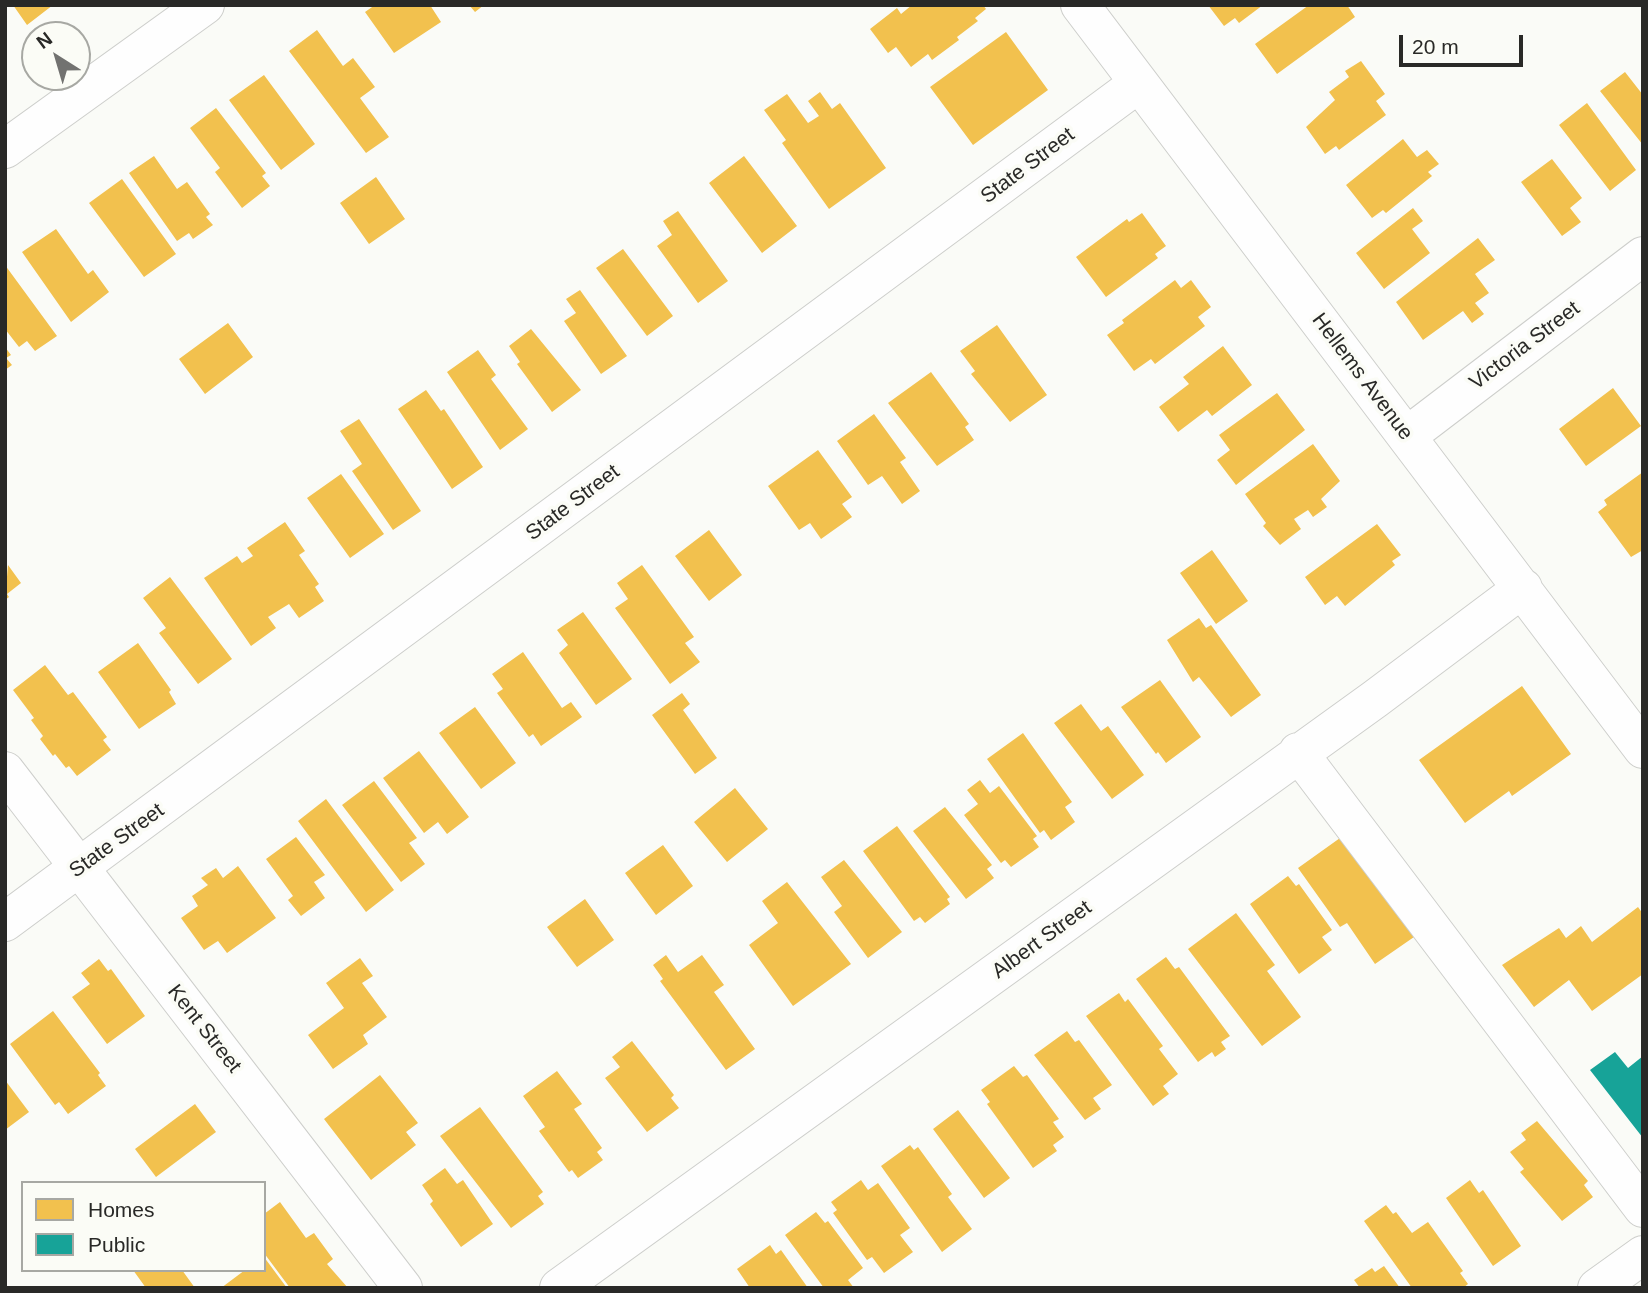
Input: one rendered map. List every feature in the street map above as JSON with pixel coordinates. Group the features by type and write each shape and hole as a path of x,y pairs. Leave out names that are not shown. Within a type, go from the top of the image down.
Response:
{"street":[{"path":"5,149 205,5"},
{"name":"Hellems Avenue","path":"1080,5 1643,750"},
{"name":"State Street","path":"5,922 1139,83"},
{"name":"Victoria Street","path":"1407,436 1643,256"},
{"name":"Albert Street","path":"559,1288 1522,588"},
{"path":"1298,752 1643,1208"},
{"name":"Kent Street","path":"5,771 403,1288"},
{"path":"1597,1288 1643,1255"}],"building: Homes":[{"path":"13,5 53,5 32,21 24,21"},
{"path":"375,5 430,5 441,22 394,53 365,12"},
{"path":"469,5 484,5 475,12"},
{"path":"912,5 983,5 986,9 975,18 978,21 957,37 959,40 932,60 928,54 911,67 896,47 888,53 870,29 897,8 901,14"},
{"path":"1208,5 1263,5 1239,23 1235,18 1224,26"},
{"path":"1309,5 1347,5 1355,17 1277,74 1255,44"},
{"path":"317,30 343,66 353,58 375,87 360,98 389,137 366,153 289,51"},
{"path":"1006,32 1048,90 973,145 930,87"},
{"path":"1361,61 1385,94 1376,101 1386,115 1339,150 1336,146 1325,154 1306,127 1335,100 1329,92 1349,77 1345,71"},
{"path":"1625,72 1643,95 1643,145 1600,91"},
{"path":"264,75 315,144 281,170 229,100"},
{"path":"820,92 832,109 840,103 886,168 829,209 782,143 786,140 764,110 787,94 808,123 819,116 808,101"},
{"path":"1587,103 1636,170 1610,191 1559,125"},
{"path":"216,108 266,173 262,176 270,186 242,208 215,172 220,168 190,128"},
{"path":"1403,139 1417,157 1427,150 1439,164 1428,172 1432,176 1386,213 1383,210 1372,218 1346,185"},
{"path":"154,156 177,189 187,182 210,214 206,217 213,225 193,239 189,233 177,241 129,173"},
{"path":"744,156 797,226 762,253 709,183"},
{"path":"1552,159 1582,198 1570,208 1581,222 1562,236 1521,182"},
{"path":"376,177 405,219 369,244 340,203"},
{"path":"122,179 176,254 144,277 89,203"},
{"path":"1413,208 1423,221 1412,229 1430,253 1384,289 1356,253"},
{"path":"678,211 728,281 698,303 657,246 672,235 663,221"},
{"path":"1142,213 1166,246 1155,254 1158,258 1106,297 1076,257 1127,219 1129,222"},
{"path":"56,229 88,274 93,270 109,292 71,322 22,252"},
{"path":"1478,238 1495,260 1475,274 1489,293 1475,303 1484,314 1472,323 1463,311 1423,340 1396,302"},
{"path":"623,249 673,316 647,336 596,268"},
{"path":"5,265 57,336 35,351 27,341 19,347 5,329"},
{"path":"1175,280 1181,288 1191,280 1211,307 1198,317 1205,326 1155,364 1151,359 1134,371 1107,335 1124,323 1122,320"},
{"path":"580,290 627,356 601,374 564,321 576,313 566,299"},
{"path":"228,323 253,357 205,394 179,359"},
{"path":"997,325 1047,395 1010,422 971,374 975,371 960,351"},
{"path":"531,329 581,390 552,412 517,364 520,362 509,346"},
{"path":"1223,346 1252,385 1212,416 1207,410 1178,432 1159,407 1189,384 1183,377"},
{"path":"5,347 11,355 6,358 12,365 5,370"},
{"path":"478,350 496,375 491,379 528,429 500,450 447,372"},
{"path":"931,372 969,424 965,427 974,440 937,466 888,403"},
{"path":"1613,388 1641,426 1586,466 1559,429"},
{"path":"426,390 441,411 444,409 483,467 452,489 398,409"},
{"path":"1277,393 1305,430 1236,485 1217,460 1230,450 1219,435"},
{"path":"874,414 906,458 900,462 920,491 902,504 882,476 868,485 837,441"},
{"path":"359,419 421,511 393,530 352,471 362,464 340,431"},
{"path":"1313,444 1340,481 1321,499 1327,507 1313,517 1308,510 1294,519 1301,529 1280,545 1263,526 1266,523 1245,494"},
{"path":"818,450 852,497 842,504 852,517 821,539 810,523 799,530 768,486"},
{"path":"1643,472 1643,550 1631,557 1598,512 1607,505 1604,500"},
{"path":"341,474 384,534 350,558 307,498"},
{"path":"285,522 305,551 299,555 319,584 315,587 324,601 299,618 289,604 268,617 276,628 251,646 204,578 237,556 242,563 253,556 247,548"},
{"path":"1377,524 1401,555 1392,561 1395,565 1345,606 1337,596 1325,605 1305,577"},
{"path":"709,530 742,575 709,601 675,556"},
{"path":"1212,550 1248,601 1216,624 1180,573"},
{"path":"8,565 21,583 7,594 9,597 5,600"},
{"path":"642,565 694,637 685,643 700,662 670,684 615,608 628,599 617,583"},
{"path":"170,577 232,659 198,684 159,633 166,628 143,598"},
{"path":"583,612 632,679 596,705 559,653 568,645 557,630"},
{"path":"1199,618 1206,628 1211,625 1261,695 1231,717 1199,677 1193,682 1167,640"},
{"path":"138,643 171,690 169,692 176,704 139,729 98,672"},
{"path":"523,652 562,708 571,702 582,717 541,746 533,734 529,737 497,693 503,689 492,674"},
{"path":"45,665 68,695 73,692 107,737 103,740 111,750 77,776 69,766 66,768 55,754 53,756 40,739 43,736 31,720 34,718 13,690"},
{"path":"1160,680 1201,737 1166,763 1158,752 1156,754 1121,707"},
{"path":"1522,686 1571,754 1512,796 1509,791 1465,823 1419,760"},
{"path":"682,693 690,704 683,710 717,758 695,774 652,715"},
{"path":"1081,704 1101,731 1108,726 1144,775 1112,799 1054,723"},
{"path":"475,707 516,763 481,789 439,733"},
{"path":"1023,733 1072,802 1065,807 1075,822 1051,840 1044,830 1040,833 987,759"},
{"path":"419,751 469,817 447,834 438,822 424,833 383,778"},
{"path":"980,780 990,793 999,786 1037,836 1033,839 1039,847 1011,867 1005,860 1001,863 964,815 978,804 967,790"},
{"path":"374,781 417,838 409,843 425,864 401,882 342,805"},
{"path":"735,788 768,829 727,862 694,822"},
{"path":"326,799 394,890 366,912 298,821"},
{"path":"945,807 992,865 987,869 994,878 966,899 913,831"},
{"path":"897,826 950,897 947,899 950,904 925,923 920,917 914,921 863,851"},
{"path":"296,837 325,875 314,882 325,898 301,916 288,900 293,896 266,859"},
{"path":"1340,838 1414,937 1375,964 1347,923 1340,927 1298,868"},
{"path":"663,845 693,886 656,915 625,873"},
{"path":"844,860 902,932 868,958 834,912 842,906 821,877"},
{"path":"238,866 276,918 227,953 218,941 204,950 181,918 198,906 192,896 208,885 201,878 216,868 223,878"},
{"path":"1288,876 1296,886 1299,884 1332,930 1322,937 1332,950 1299,974 1250,904"},
{"path":"787,882 851,964 793,1006 749,945 778,923 762,901"},
{"path":"585,899 614,940 577,967 547,927"},
{"path":"1638,907 1643,914 1643,974 1592,1011 1569,980 1534,1007 1502,965 1559,928 1566,938 1581,926 1592,942"},
{"path":"1236,913 1275,965 1267,971 1301,1017 1262,1046 1188,949"},
{"path":"666,955 678,972 702,955 724,985 714,992 755,1049 726,1070 660,981 663,979 653,965"},
{"path":"1166,957 1175,969 1179,967 1230,1036 1221,1042 1226,1049 1215,1057 1212,1052 1198,1062 1136,979"},
{"path":"360,958 373,976 362,983 387,1017 363,1035 368,1044 333,1069 308,1035 344,1008 326,983"},
{"path":"99,959 108,971 111,969 145,1016 107,1044 72,997 90,984 81,973"},
{"path":"1119,993 1125,1002 1128,999 1163,1046 1159,1049 1178,1074 1163,1086 1169,1094 1153,1106 1086,1016"},
{"path":"53,1011 100,1073 98,1075 106,1086 68,1114 59,1102 55,1105 10,1044"},
{"path":"1067,1031 1075,1042 1079,1040 1112,1085 1093,1098 1101,1109 1085,1120 1034,1055"},
{"path":"632,1041 674,1095 671,1098 679,1108 647,1132 605,1078 620,1067 612,1057"},
{"path":"1014,1066 1023,1077 1027,1075 1059,1119 1053,1122 1064,1137 1053,1145 1057,1151 1033,1168 987,1104 990,1102 981,1090"},
{"path":"557,1071 582,1104 574,1109 602,1148 597,1152 603,1160 578,1178 572,1170 569,1172 539,1131 545,1127 523,1096"},
{"path":"380,1075 418,1123 406,1132 416,1145 371,1180 324,1119"},
{"path":"5,1080 29,1112 5,1130"},
{"path":"195,1104 216,1132 156,1177 135,1149"},
{"path":"480,1107 543,1192 538,1196 544,1204 511,1228 440,1136"},
{"path":"958,1110 1010,1178 984,1198 933,1129"},
{"path":"1537,1121 1588,1181 1584,1185 1593,1197 1562,1221 1520,1172 1524,1169 1510,1152 1526,1140 1521,1133"},
{"path":"910,1145 914,1150 918,1147 952,1194 948,1197 972,1229 942,1252 881,1166"},
{"path":"445,1168 457,1184 463,1180 493,1224 461,1247 430,1204 433,1201 422,1185"},
{"path":"861,1180 868,1190 878,1183 910,1228 900,1235 913,1252 884,1273 872,1257 867,1260 833,1213 837,1210 831,1202"},
{"path":"1470,1180 1479,1193 1483,1190 1521,1246 1493,1266 1446,1198"},
{"path":"280,1202 306,1238 314,1233 333,1259 327,1264 348,1288 290,1288 266,1256 266,1212"},
{"path":"1386,1205 1393,1214 1396,1212 1412,1233 1428,1222 1463,1271 1460,1273 1468,1284 1463,1288 1412,1288 1364,1221"},
{"path":"816,1212 825,1223 828,1221 863,1268 848,1280 854,1288 824,1288 785,1235"},
{"path":"770,1245 776,1254 781,1250 808,1288 750,1288 737,1269"},
{"path":"266,1260 287,1288 221,1288 242,1272 266,1272"},
{"path":"1384,1266 1400,1288 1360,1288 1354,1280 1372,1268 1375,1272"},
{"path":"134,1272 183,1272 195,1288 146,1288"}],"building: Public":[{"path":"1615,1052 1628,1068 1643,1056 1643,1138 1590,1070"}]}
